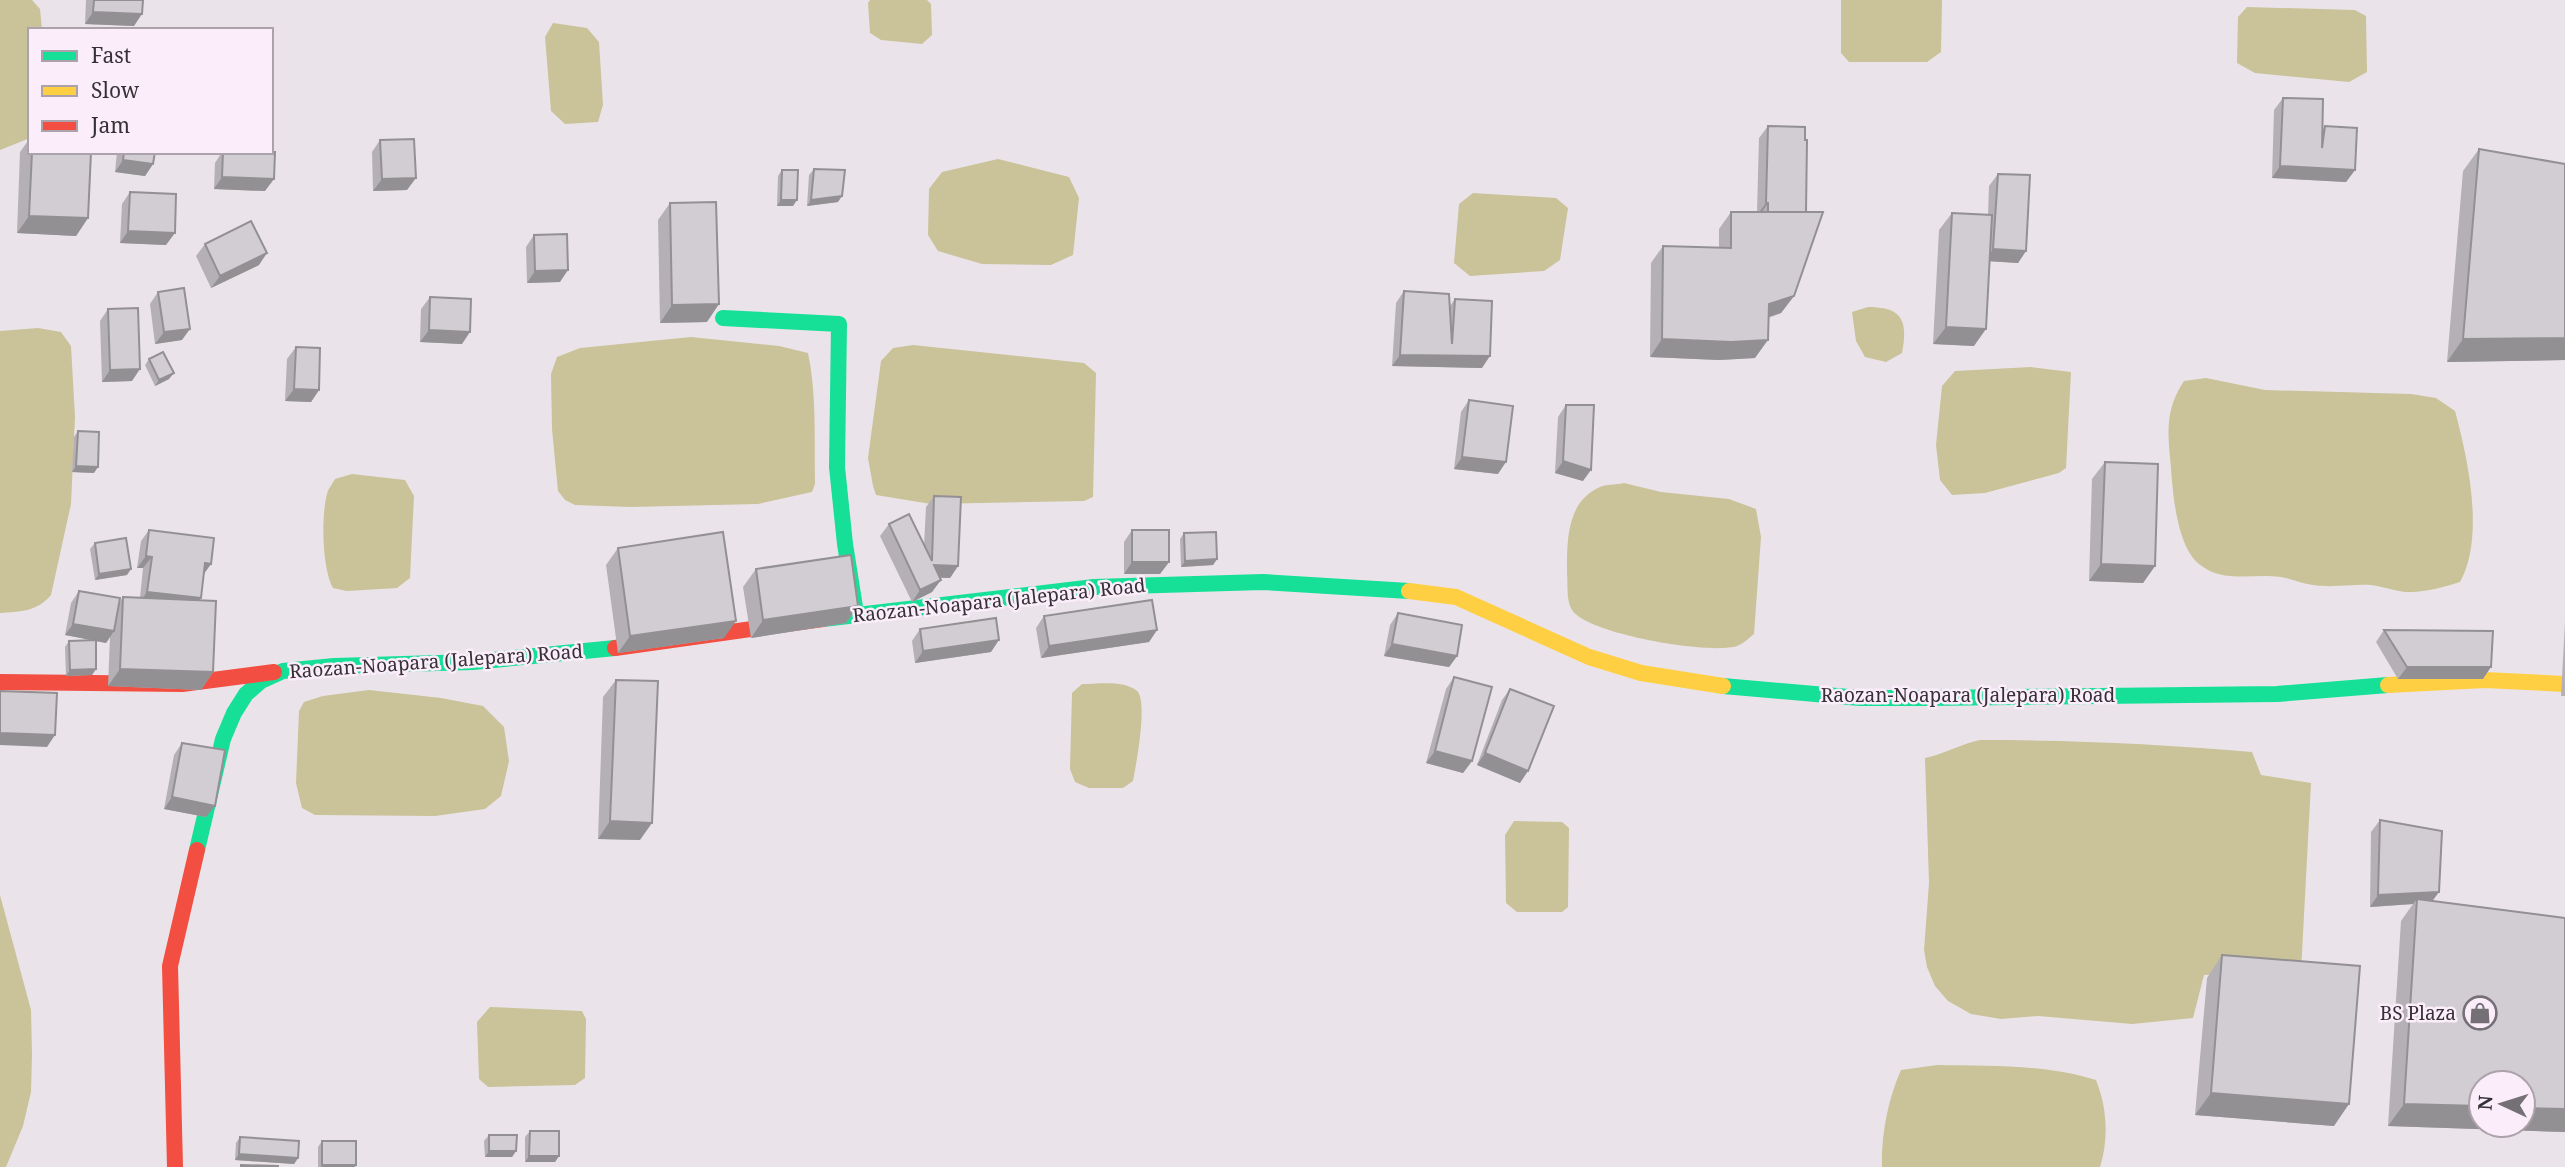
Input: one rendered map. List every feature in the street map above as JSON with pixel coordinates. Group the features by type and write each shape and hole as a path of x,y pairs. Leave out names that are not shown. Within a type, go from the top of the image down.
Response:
{"main road":[{"path":"723,318 839,324 837,467 856,614"},
{"name":"Raozan-Noapara (Jalepara) Road","path":"175,1167 170,966 223,739 246,694 261,681 283,671 334,666 448,663 650,644 856,614 1094,587 1263,582 1426,592 1456,597 1589,657 1641,673 1698,683 1780,692 1860,698 1928,698 2277,694 2472,680 2565,684"},
{"path":"0,682 181,684 283,671"}],"shaded area":[{"path":"0,0 32,0 40,9 42,28 28,28 28,139 0,150"},
{"path":"870,0 927,0 931,4 932,35 922,44 881,40 870,33"},
{"path":"1841,0 1942,0 1941,52 1927,62 1849,62 1841,53"},
{"path":"2247,7 2355,10 2366,16 2367,72 2349,82 2255,73 2237,63 2238,17"},
{"path":"553,23 587,28 599,42 603,105 598,122 565,124 551,111 545,37"},
{"path":"998,159 1069,177 1079,198 1073,255 1051,265 982,264 938,251 928,235 929,189 942,172"},
{"path":"1473,193 1556,198 1568,208 1560,260 1544,271 1470,276 1454,263 1459,204"},
{"path":"1868,307 1896,313 1903,324 1902,353 1886,362 1865,357 1856,341 1852,312"},
{"path":"38,328 61,332 71,346 75,417 71,504 51,595 34,607 0,613 0,331"},
{"path":"691,337 779,346 808,353 814,419 815,484 812,492 758,504 630,507 575,505 565,500 558,491 552,429 551,374 557,357 580,348"},
{"path":"913,345 1084,363 1096,373 1093,497 1084,501 931,504 876,495 868,458 881,361 893,348"},
{"path":"2031,367 2071,372 2066,468 2059,473 1985,493 1952,495 1940,480 1936,445 1942,386 1955,371"},
{"path":"2206,378 2265,390 2411,394 2436,398 2455,411 2469,474 2473,521 2472,543 2460,582 2431,590 2408,592 2371,585 2320,586 2281,577 2228,576 2208,570 2199,564 2181,533 2175,505 2169,423 2173,403 2184,381"},
{"path":"352,474 405,480 414,496 410,578 397,588 347,591 333,588 329,579 324,542 327,494 335,479"},
{"path":"1624,483 1661,492 1729,499 1756,509 1761,537 1754,634 1746,641 1737,646 1723,648 1677,645 1600,627 1582,619 1572,610 1568,597 1567,561 1568,537 1574,514 1587,495 1598,488"},
{"path":"1082,684 1124,685 1136,690 1140,696 1142,718 1135,773 1133,781 1123,788 1089,788 1075,782 1070,769 1072,693"},
{"path":"369,690 483,706 504,727 509,761 501,796 485,809 435,816 315,815 302,808 296,783 299,711 304,702 323,696"},
{"path":"1980,740 2116,743 2252,752 2261,775 2311,783 2301,972 2204,975 2193,1018 2132,1024 2038,1016 2001,1019 1971,1014 1948,1001 1935,986 1924,950 1929,883 1925,758"},
{"path":"1514,821 1562,822 1569,828 1568,907 1562,912 1517,912 1506,903 1505,835"},
{"path":"0,895 31,1010 32,1055 31,1092 23,1126 6,1167 0,1167"},
{"path":"490,1007 582,1011 586,1019 585,1078 575,1085 488,1087 479,1079 477,1022"},
{"path":"1937,1065 2037,1068 2096,1080 2106,1123 2100,1167 1882,1167 1886,1117 1901,1070"}],"building":[{"path":"94,0 143,0 142,14 93,12"},
{"path":"2283,98 2323,99 2322,148 2325,126 2357,128 2355,170 2280,166"},
{"path":"1768,126 1805,127 1806,212 1768,212"},
{"path":"414,139 416,178 382,179 380,140"},
{"path":"2479,149 2565,164 2565,338 2463,339"},
{"path":"275,152 274,179 222,177 223,154"},
{"path":"32,154 91,154 88,218 29,216"},
{"path":"124,154 155,154 153,164 123,160"},
{"path":"814,169 845,170 842,196 811,200"},
{"path":"782,170 798,170 797,200 781,200"},
{"path":"1998,174 2030,175 2026,251 1993,249"},
{"path":"130,192 176,194 175,233 128,231"},
{"path":"716,202 719,304 672,305 670,203"},
{"path":"1731,212 1823,212 1794,296 1769,304 1768,340 1731,342 1662,339 1663,246 1731,248"},
{"path":"1952,213 1992,215 1986,329 1946,327"},
{"path":"251,221 267,253 220,276 205,244"},
{"path":"567,234 568,270 535,271 534,235"},
{"path":"184,288 190,329 164,332 158,292"},
{"path":"1404,291 1449,294 1452,344 1455,299 1492,301 1490,356 1400,355"},
{"path":"430,297 471,299 470,332 429,330"},
{"path":"138,308 140,369 110,370 108,309"},
{"path":"296,347 320,348 319,390 294,389"},
{"path":"163,352 174,373 159,380 149,359"},
{"path":"1469,400 1513,406 1506,462 1462,457"},
{"path":"1566,405 1594,405 1591,470 1563,461"},
{"path":"78,431 99,432 98,467 76,466"},
{"path":"2105,462 2158,464 2155,566 2101,564"},
{"path":"934,496 961,497 958,566 934,565 941,580 920,590 889,524 909,514 932,561"},
{"path":"149,530 214,538 211,564 205,563 201,598 147,592 152,557 146,556"},
{"path":"1132,530 1169,530 1169,562 1132,562"},
{"path":"723,532 736,621 630,636 618,548"},
{"path":"1216,532 1217,559 1185,561 1184,533"},
{"path":"126,538 131,569 99,574 95,543"},
{"path":"851,555 858,606 763,620 756,569"},
{"path":"79,591 120,598 114,631 73,624"},
{"path":"123,597 216,601 213,672 120,669"},
{"path":"1152,600 1157,630 1049,646 1044,616"},
{"path":"1398,613 1462,625 1457,656 1392,644"},
{"path":"996,618 999,640 923,651 920,629"},
{"path":"2384,630 2493,631 2491,667 2407,667"},
{"path":"96,640 96,669 70,670 69,641"},
{"path":"1454,677 1492,687 1472,761 1435,751"},
{"path":"616,680 658,681 652,823 610,821"},
{"path":"1510,689 1554,706 1528,771 1485,753"},
{"path":"0,691 57,693 55,735 0,733"},
{"path":"182,743 225,750 215,806 172,797"},
{"path":"2380,820 2442,831 2439,892 2378,895"},
{"name":"BS Plaza","path":"2417,899 2565,918 2565,1109 2537,1108 2537,1069 2467,1069 2467,1106 2404,1104"},
{"path":"2222,955 2360,966 2349,1104 2211,1093"},
{"path":"530,1131 559,1131 559,1156 529,1156"},
{"path":"489,1135 517,1135 516,1151 489,1151"},
{"path":"240,1137 299,1141 298,1158 239,1154"},
{"path":"322,1141 356,1141 356,1165 322,1165"},
{"path":"278,1166 278,1167 241,1167"}],"traffic: fast":[{"path":"723,318 839,324 837,467 855,607"},
{"path":"823,619 1094,587 1263,582 1409,591"},
{"path":"197,850 223,739 246,694 261,681 283,671 334,666 473,662 615,648"},
{"path":"1723,686 1860,698 1928,698 2277,694 2388,685"}],"traffic: slow":[{"path":"1409,591 1456,597 1589,657 1641,673 1723,686"},
{"path":"2388,685 2485,680 2565,684"}],"traffic: jam":[{"path":"615,648 823,619"},
{"path":"0,682 182,684 274,672"},
{"path":"175,1167 170,966 197,850"}],"place":[{"name":"BS Plaza","path":"2480,1013"}]}
